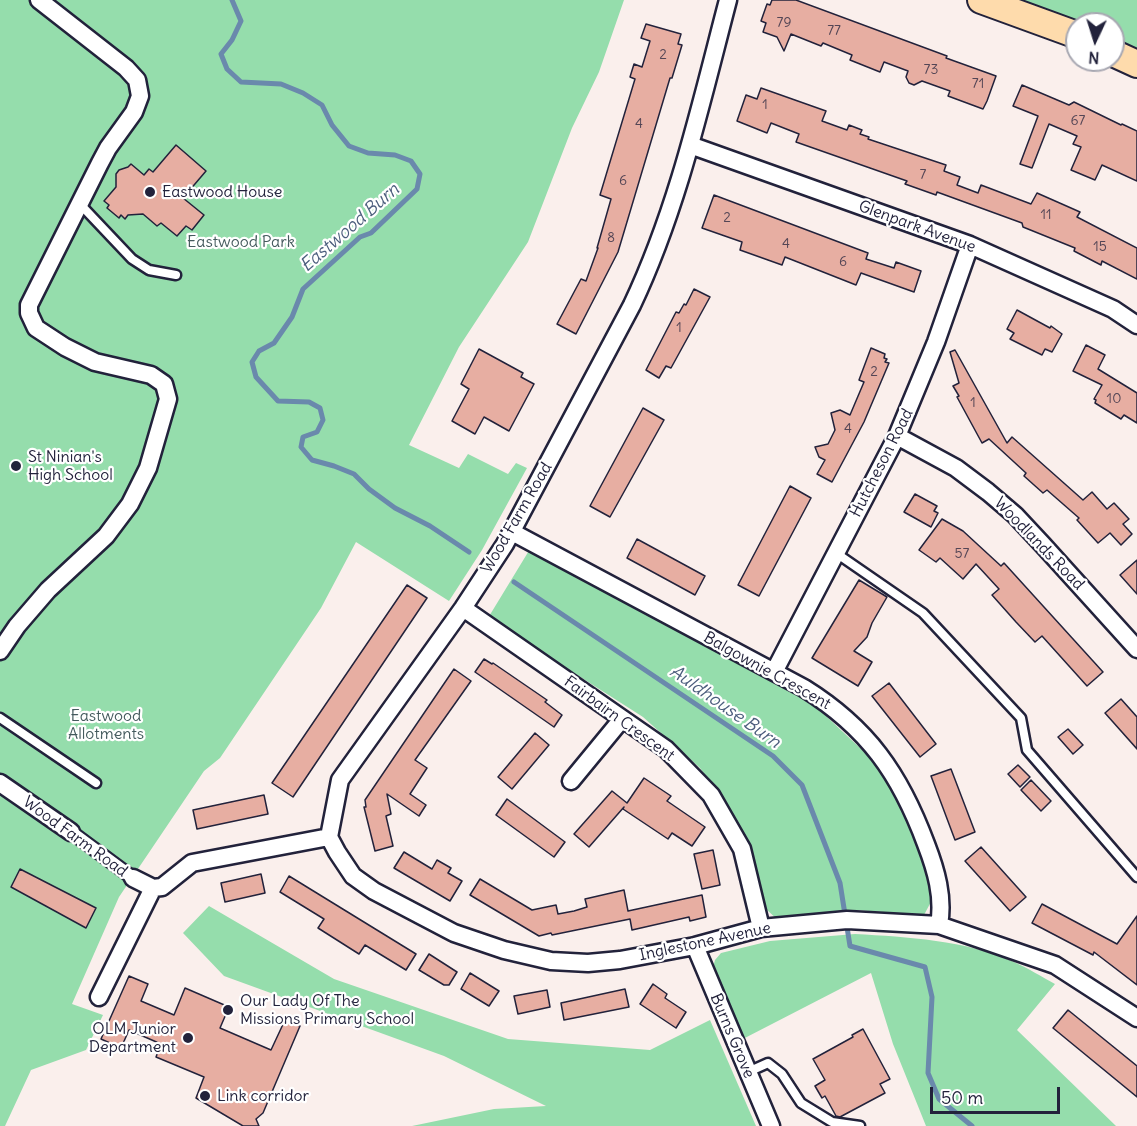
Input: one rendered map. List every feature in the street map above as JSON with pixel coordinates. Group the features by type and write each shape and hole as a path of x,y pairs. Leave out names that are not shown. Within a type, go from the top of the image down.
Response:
{"main road":[{"path":"995,2 1065,30"}],"street":[{"path":"0,650 48,590 106,536 130,504 148,468 168,399 164,384 151,375 94,362 36,328 32,321 29,305 78,202 108,148 134,112 140,96 137,80 126,68 39,0"},
{"name":"Wood Farm Road","path":"329,837 340,780 463,608 512,532 649,269 690,146 728,0"},
{"name":"Glenpark Avenue","path":"690,146 970,245 1113,309 1137,325"},
{"name":"Hutcheson Road","path":"774,672 897,436 936,342 970,245"},
{"name":"Woodlands Road","path":"897,436 956,468 997,500 1043,545 1137,649"},
{"name":"Balgownie Crescent","path":"512,532 774,672 829,704 865,737 882,758 915,814 936,870 940,898 939,925"},
{"name":"Fairbairn Crescent","path":"463,608 666,749 711,795 742,849 761,928"},
{"path":"571,781 622,719"},
{"name":"Wood Farm Road","path":"0,783 132,878 153,888"},
{"path":"99,997 153,888 162,887 192,864 329,837"},
{"name":"Inglestone Avenue","path":"329,837 353,876 374,891 454,933 504,950 551,961 588,963 620,960 695,946 761,928 847,920 939,925 1055,965 1137,1018"},
{"name":"Burns Grove","path":"695,946 771,1126"}],"lane":[{"path":"78,202 132,259 148,270 176,275"},
{"path":"836,553 923,613 1022,718 1027,750 1137,877"},
{"path":"0,718 96,783"},
{"path":"748,1072 768,1063 782,1074 801,1103 832,1122 860,1126"}],"green space":[{"name":"Eastwood Park","path":"0,0 624,0 599,72 572,128 528,242 459,347 409,445 459,468 468,454 508,474 516,463 527,468 482,550 449,601 356,542 321,608 220,758 204,771 119,897 72,1004 103,1015 86,1050 31,1070 5,1126 0,1126"},
{"path":"981,0 1137,0 1137,64 1125,58 1125,12 1065,12 1065,21"},
{"path":"530,549 809,700 876,763 916,837 933,898 924,915 855,910 778,920 767,910 748,839 700,768 643,717 488,618"},
{"path":"209,906 334,979 508,1039 650,1050 710,1020 756,1126 412,1126 494,1109 546,1106 444,1056 224,976 183,933"},
{"path":"855,934 916,938 976,949 1014,962 1055,984 1017,1030 1116,1126 926,1126 893,1044 871,973 739,1041 712,971 715,960 721,953 770,941"}],"building":[{"path":"772,0 796,0 996,76 987,101 983,109 948,96 950,91 922,81 914,85 909,83 906,77 908,71 884,62 880,72 850,60 852,55 823,43 821,46 791,34 784,51 777,37 763,32 766,23 761,21 767,4 770,5"},
{"path":"646,24 681,34 678,44 682,45 618,252 576,334 557,324 581,279 586,281 598,248 611,199 600,195 635,79 630,77 634,64 642,67 650,41 641,38"},
{"path":"1022,85 1069,105 1074,102 1137,131 1137,181 1102,165 1095,180 1071,170 1081,147 1073,144 1077,136 1049,124 1032,168 1020,164 1038,116 1013,106"},
{"path":"761,88 826,111 822,121 847,130 849,125 862,130 860,134 869,137 868,139 946,165 944,171 960,177 957,185 978,193 981,185 1031,204 1037,193 1080,212 1077,217 1137,248 1137,279 1102,261 1101,265 1074,251 1075,248 1023,227 1022,223 937,192 936,195 905,184 907,181 796,142 799,134 771,123 767,133 737,121 746,95 757,99"},
{"name":"Eastwood House","path":"176,145 206,171 183,198 204,215 192,230 186,226 177,236 161,223 157,226 143,214 128,215 125,219 121,215 119,218 107,208 109,205 104,201 116,187 116,174 119,170 131,164 144,175 149,169 153,172"},
{"path":"714,195 868,253 866,259 894,268 896,262 921,271 914,292 861,273 856,285 785,257 782,265 740,250 742,242 702,228"},
{"path":"694,289 710,297 671,368 666,366 659,378 646,370 676,312 679,313 684,304 686,305"},
{"path":"1017,310 1050,328 1051,326 1062,334 1052,352 1045,349 1042,355 1010,339 1014,333 1007,329"},
{"path":"1086,345 1105,355 1098,369 1137,393 1137,423 1124,415 1121,419 1095,403 1094,399 1102,385 1073,371"},
{"path":"871,348 885,354 884,358 887,359 885,362 889,363 864,422 832,482 817,474 825,460 819,457 815,447 828,444 835,430 831,413 840,410 850,415 864,382 859,380"},
{"path":"479,349 523,373 521,377 534,384 509,431 484,417 475,434 452,421 469,389 461,384"},
{"path":"955,350 1007,443 1012,437 1083,500 1092,492 1107,509 1114,503 1129,519 1123,524 1132,534 1121,545 1110,533 1098,543 1077,520 1079,518 1047,490 1043,493 1024,476 1026,473 989,439 982,443 953,386 959,383 950,352"},
{"path":"643,408 664,420 610,517 590,506"},
{"path":"790,486 811,498 759,596 738,585"},
{"path":"915,494 937,506 934,511 938,513 931,527 904,512"},
{"path":"942,519 963,531 1001,566 1004,563 1103,672 1087,686 1042,636 1035,642 1016,622 992,595 999,589 976,564 963,579 940,558 936,562 919,550"},
{"path":"637,539 705,576 695,595 627,558"},
{"path":"1137,560 1137,594 1120,575"},
{"path":"859,580 887,597 867,637 854,651 872,662 858,686 812,658"},
{"path":"407,585 427,598 293,797 272,783"},
{"path":"484,659 547,700 545,702 562,715 554,727 475,672"},
{"path":"454,669 471,681 415,760 427,768 410,794 426,805 419,816 387,794 391,814 386,816 393,846 375,851 364,807 366,807 365,800"},
{"path":"889,683 936,744 920,757 872,696"},
{"path":"1121,699 1137,717 1137,749 1105,713"},
{"path":"1068,729 1083,745 1073,754 1058,737"},
{"path":"535,733 549,745 512,789 498,777"},
{"path":"1018,765 1030,777 1020,787 1008,774"},
{"path":"951,769 975,832 955,840 931,776"},
{"path":"644,778 671,796 667,801 705,827 692,846 672,833 668,839 623,809 624,807 589,847 574,834 612,791 627,803"},
{"path":"1031,780 1051,801 1041,811 1021,790"},
{"path":"264,795 268,814 197,829 193,810"},
{"path":"507,799 565,842 554,857 496,815"},
{"path":"981,847 1026,897 1010,911 965,861"},
{"path":"713,850 720,885 702,889 694,854"},
{"path":"404,852 432,869 437,860 451,868 448,873 462,881 450,901 394,868"},
{"path":"20,869 96,908 86,928 11,887"},
{"path":"261,874 265,893 225,902 221,883"},
{"path":"289,876 416,954 406,970 365,945 359,954 318,928 324,919 280,892"},
{"path":"480,879 532,910 556,905 558,914 574,911 587,907 585,899 624,890 628,911 702,895 706,917 690,921 689,917 632,930 630,919 539,936 470,895"},
{"path":"1042,904 1117,944 1137,916 1137,985 1094,952 1093,955 1032,923"},
{"path":"429,954 457,972 449,985 444,985 419,970"},
{"path":"470,973 499,991 489,1006 461,989"},
{"name":"OLM Junior Department","path":"129,976 148,984 141,1001 174,1015 185,988 229,1007 220,1028 271,1050 285,1020 300,1026 263,1113 256,1119 259,1126 243,1126 196,1098 204,1077 156,1057 161,1044 129,1030 121,1048 101,1039"},
{"path":"653,984 667,994 665,998 686,1012 676,1028 640,1004"},
{"path":"625,989 629,1007 564,1020 561,1003"},
{"path":"547,990 550,1007 518,1014 514,996"},
{"path":"1068,1010 1137,1066 1137,1097 1053,1028"},
{"path":"863,1029 890,1079 880,1084 885,1093 840,1117 836,1116 825,1096 822,1098 815,1086 825,1080 813,1059"}],"waterway":[{"name":"Eastwood Burn","path":"232,0 241,21 232,40 221,54 227,69 241,82 281,84 303,93 322,105 332,125 349,146 368,153 395,155 411,161 420,174 417,189 371,233 360,237 303,289 292,317 274,343 259,351 252,362 256,377 278,401 309,402 320,408 323,420 317,432 303,437 301,447 312,460 354,474 369,489 395,508 430,526 469,552"},
{"name":"Auldhouse Burn","path":"514,582 773,756 802,785 840,883 850,946 925,967 932,997 928,1073 939,1099 972,1126"}],"place":[{"name":"Eastwood House","path":"150,192"},
{"name":"St Ninian's High School","path":"16,466"},
{"name":"Our Lady Of The Missions Primary School","path":"228,1010"},
{"name":"OLM Junior Department","path":"188,1038"},
{"name":"Link corridor","path":"205,1096"}],"park label":[{"name":"Eastwood Allotments","path":"106,725"}]}
